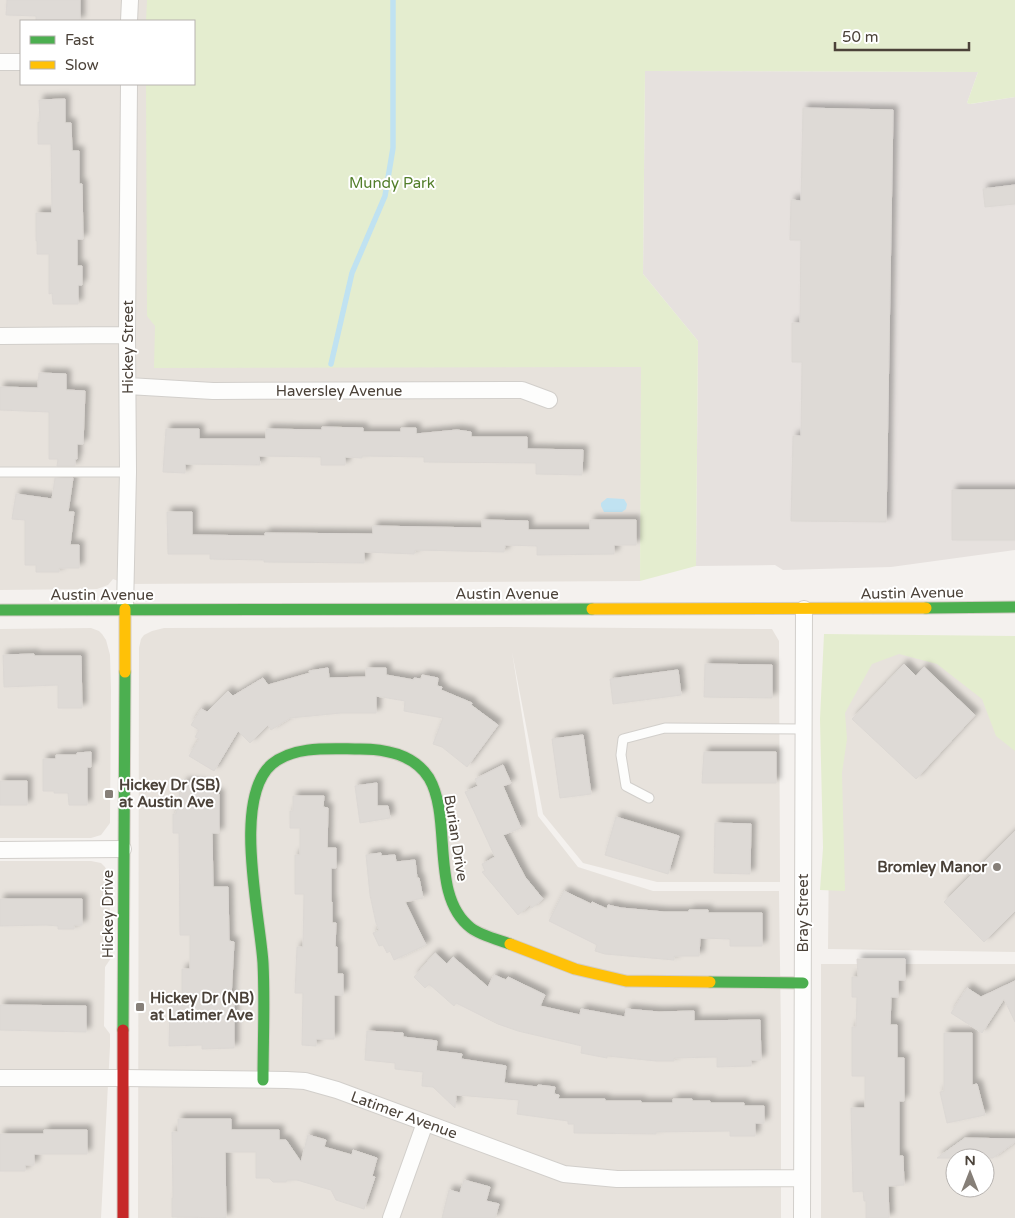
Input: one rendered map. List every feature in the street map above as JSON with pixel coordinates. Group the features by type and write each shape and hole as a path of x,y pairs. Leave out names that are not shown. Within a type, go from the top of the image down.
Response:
{"street":[{"path":"129,20 130,0"},
{"path":"0,62 20,62"},
{"name":"Hickey Street","path":"125,609 128,472 129,85"},
{"path":"0,336 127,335"},
{"name":"Haversley Avenue","path":"128,386 213,391 522,390 549,400"},
{"name":"Austin Avenue","path":"0,610 1015,607"},
{"name":"Hickey Drive","path":"123,1218 125,609"},
{"name":"Bray Street","path":"802,1218 804,609"},
{"name":"Burian Drive","path":"263,1080 263,962 252,864 251,824 253,802 260,779 274,762 305,750 378,748 405,756 425,772 431,783 436,800 448,890 463,921 472,929 575,969 626,981 803,983"},
{"path":"0,850 123,850"},
{"name":"Latimer Avenue","path":"0,1078 305,1081 322,1085 546,1169 572,1176 617,1178 802,1178"},
{"path":"391,1218 425,1123"}],"lane":[{"path":"0,472 128,472"},
{"path":"649,798 626,786 621,755 623,739 665,728 804,729"}],"shaded area":[{"path":"0,0 155,0 155,20 20,20 20,85 155,85 155,367 642,367 640,581 126,584 113,579 108,585 97,589 0,590"},
{"path":"645,71 978,72 967,103 1015,97 1015,550 891,567 783,570 775,565 696,566 698,341 643,274"},
{"path":"508,627 772,629 779,641 780,882 657,882 583,863 543,814 512,652 538,816 578,867 653,891 779,891 781,1218 138,1218 139,648 141,639 152,631 164,628"},
{"path":"91,628 102,634 106,640 110,655 110,823 101,835 91,838 0,838 0,629"},
{"path":"831,642 1015,644 1015,952 828,949"},
{"path":"0,861 91,861 101,863 109,875 111,958 105,967 104,1026 110,1034 110,1046 101,1218 0,1218"},
{"path":"821,964 1015,964 1015,1218 821,1218"}],"green space":[{"name":"Mundy Park","path":"147,0 1015,0 1015,97 967,103 978,72 645,71 643,274 698,341 696,566 640,581 641,367 154,368 155,326 147,316 146,85 195,85 195,20 146,20"},
{"path":"824,634 1015,636 1015,751 996,736 982,699 937,664 899,654 872,664 845,713 847,739 842,773 845,891 820,890 823,848 820,719"}],"water":[{"path":"607,498 624,499 627,504 626,509 622,512 604,512 601,503"}],"building":[{"path":"7,0 80,0 80,20 36,20 36,16 6,15"},
{"path":"65,99 65,123 71,123 72,151 79,151 79,184 82,184 83,239 77,239 77,266 82,266 82,285 78,285 78,304 53,304 52,293 49,294 49,254 37,254 36,241 36,213 52,213 51,144 38,144 39,100"},
{"path":"803,108 893,110 886,522 791,521 793,436 801,436 802,362 792,362 792,323 800,323 801,240 790,240 791,200 801,201"},
{"path":"1015,185 1015,204 985,207 983,189"},
{"path":"39,373 66,374 66,390 85,391 83,444 77,444 75,466 57,466 58,459 49,459 49,412 0,410 0,387 38,388"},
{"path":"322,427 363,428 363,432 401,432 401,428 416,428 416,434 457,430 471,432 471,437 527,437 527,449 583,450 582,475 536,474 536,463 424,462 424,457 362,456 362,458 345,457 345,465 321,465 321,457 259,456 260,465 185,464 185,473 163,472 166,429 199,429 199,439 266,439 266,429 322,430"},
{"path":"55,478 73,478 68,512 74,512 70,545 79,545 79,568 59,568 59,572 36,572 36,565 25,565 25,520 12,519 16,494 52,499"},
{"path":"952,490 1015,490 1015,540 952,540"},
{"path":"167,512 192,512 192,535 265,536 265,533 373,534 373,526 482,528 482,520 528,521 528,530 590,530 590,520 636,520 636,545 614,545 614,554 537,555 537,546 505,545 504,552 415,550 414,554 364,552 364,563 264,562 264,560 210,559 210,554 168,554"},
{"path":"34,654 34,656 81,656 82,708 58,708 58,685 4,687 3,655"},
{"path":"705,664 772,665 772,698 704,697"},
{"path":"904,664 916,676 924,667 975,715 916,779 852,719"},
{"path":"328,668 329,678 366,677 366,668 386,668 386,675 414,680 414,678 421,679 422,675 438,678 437,686 442,687 441,690 472,703 471,705 498,725 467,767 442,747 433,744 443,718 404,711 405,701 376,696 376,713 341,713 290,718 271,730 268,725 250,743 238,731 214,771 189,756 199,739 195,737 199,730 191,725 201,709 207,712 228,691 233,696 263,678 268,685 310,673 309,671"},
{"path":"678,670 681,695 613,704 610,679"},
{"path":"583,735 591,794 560,798 552,739"},
{"path":"91,752 91,767 87,767 87,805 69,805 68,793 43,791 43,759 56,759 56,755 77,755 77,753"},
{"path":"704,752 776,752 776,783 702,783"},
{"path":"503,765 511,783 503,786 521,828 503,835 525,877 543,899 532,908 530,905 518,915 482,872 485,871 482,864 495,857 465,792 478,786 475,779"},
{"path":"0,781 27,781 27,805 0,805"},
{"path":"183,782 205,785 204,788 212,789 212,792 219,794 219,833 212,833 213,887 228,887 229,941 234,942 231,998 234,998 234,1048 202,1049 202,1045 169,1046 170,1001 182,1001 182,969 190,969 190,935 180,935 179,833 173,833 173,814 176,814"},
{"path":"377,783 377,806 388,806 390,818 360,823 355,786"},
{"path":"293,796 324,796 323,807 328,808 327,848 336,848 336,868 331,868 332,923 336,923 337,974 343,974 343,995 334,995 334,1039 316,1039 316,1046 302,1045 303,993 295,993 297,947 303,947 304,894 295,894 295,855 300,855 300,828 290,828 290,811 293,811"},
{"path":"616,817 679,836 668,874 605,855"},
{"path":"715,823 751,824 750,874 714,873"},
{"name":"Bromley Manor","path":"1015,831 1015,911 984,942 944,902"},
{"path":"381,853 381,856 395,855 396,862 415,860 417,878 419,878 423,898 405,902 426,945 394,960 390,951 387,953 383,945 379,946 373,933 379,930 370,895 366,855"},
{"path":"564,891 591,904 592,902 607,909 608,905 664,912 708,910 708,913 762,913 762,946 730,946 730,939 700,938 699,956 674,956 674,960 605,954 595,951 597,945 549,921"},
{"path":"0,899 82,899 82,925 74,925 74,929 58,929 58,926 46,925 0,926"},
{"path":"435,953 447,964 453,957 488,987 494,975 506,980 508,977 545,995 540,1006 580,1015 581,1009 625,1017 626,1009 659,1012 694,1011 694,1021 760,1020 761,1060 751,1060 751,1066 717,1067 717,1057 674,1058 674,1061 656,1061 607,1056 607,1058 581,1053 582,1046 518,1031 498,1024 456,1003 454,1006 429,984 425,988 414,977"},
{"path":"857,959 905,959 905,980 898,980 898,997 891,997 890,1025 897,1025 897,1058 904,1058 904,1101 899,1101 899,1156 903,1156 904,1185 888,1186 889,1218 866,1218 866,1201 864,1201 863,1191 853,1192 851,1108 865,1108 865,1076 852,1076 852,1027 856,1027 857,997 852,997 852,977 858,977"},
{"path":"1015,981 1015,1022 1004,999 982,1033 951,1013 967,988 981,997"},
{"path":"0,1005 86,1006 86,1032 0,1030"},
{"path":"367,1031 403,1033 403,1037 437,1041 436,1051 462,1054 461,1059 506,1066 504,1083 555,1087 554,1094 559,1095 558,1099 605,1099 605,1101 673,1103 673,1099 692,1099 692,1101 710,1101 710,1103 744,1103 744,1106 764,1106 764,1123 755,1123 755,1136 730,1136 730,1131 656,1132 656,1134 574,1133 574,1124 568,1124 568,1121 517,1114 519,1100 456,1095 455,1108 433,1087 422,1086 423,1072 395,1069 395,1063 365,1060"},
{"path":"944,1033 972,1033 972,1085 977,1084 985,1115 947,1123 940,1092 944,1091"},
{"path":"178,1119 231,1119 231,1130 279,1130 279,1140 286,1140 301,1162 308,1135 326,1140 324,1147 352,1155 353,1150 377,1158 372,1176 375,1177 364,1209 336,1200 331,1190 297,1180 273,1182 269,1178 256,1178 256,1152 225,1152 226,1218 172,1217 172,1132 178,1132"},
{"path":"44,1130 87,1130 87,1154 34,1154 34,1165 25,1165 25,1171 0,1171 0,1134 44,1134"},
{"path":"965,1138 1015,1139 1015,1142 995,1157 995,1148 951,1148"},
{"path":"945,1152 945,1158 937,1158"},
{"path":"464,1180 490,1187 486,1201 499,1204 495,1218 442,1218 449,1190 460,1193"}],"waterway":[{"path":"331,364 352,273 385,196 393,148 393,0"}],"traffic: fast":[{"path":"926,608 1015,607"},
{"path":"0,610 592,609"},
{"path":"123,1030 125,672"},
{"path":"263,1080 263,963 251,858 251,829 253,803 260,780 272,764 281,758 314,749 370,749 399,754 416,763 429,778 436,795 440,814 446,877 450,897 458,914 475,931 510,944"},
{"path":"710,982 803,983"}],"traffic: slow":[{"path":"592,609 926,608"},
{"path":"125,609 125,672"},
{"path":"510,944 575,969 626,981 710,982"}],"traffic: jam":[{"path":"123,1030 123,1218"}],"place":[{"name":"Hickey Dr (SB) at Austin Ave","path":"109,794"},
{"name":"Bromley Manor","path":"997,867"},
{"name":"Hickey Dr (NB) at Latimer Ave","path":"140,1007"}]}
